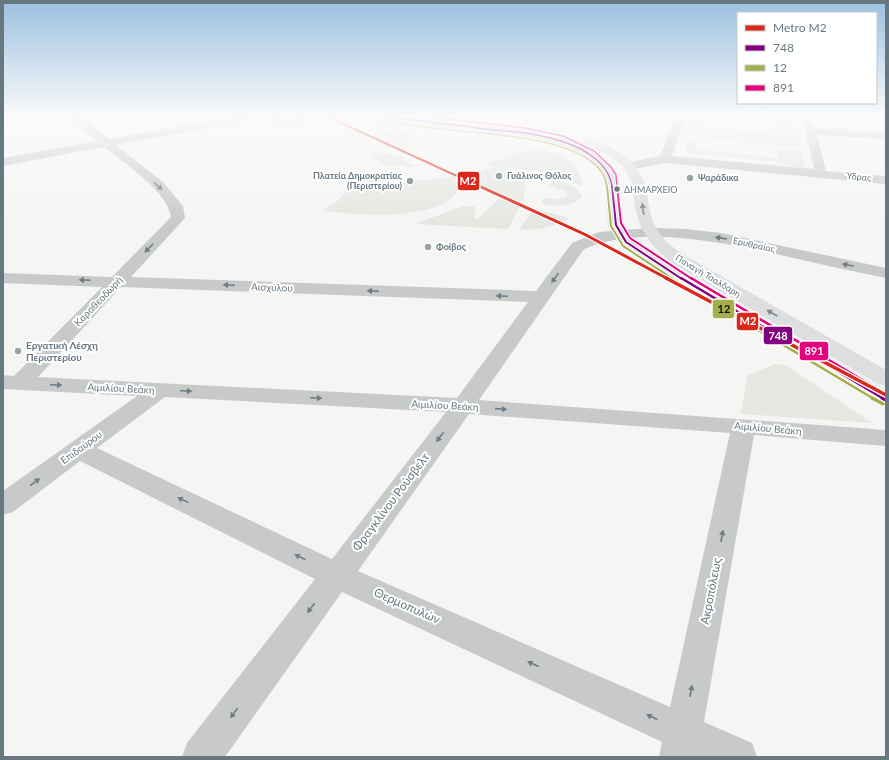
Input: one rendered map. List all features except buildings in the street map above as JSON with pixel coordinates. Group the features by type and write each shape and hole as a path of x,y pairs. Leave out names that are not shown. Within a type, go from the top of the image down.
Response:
{"main road":[{"name":"Παναγή Τσαλδάρη","path":"583,151 598,161 611,177 613,186 614,215 621,235 626,242 668,270 886,400"},
{"name":"Παναγή Τσαλδάρη","path":"608,151 629,166 639,183 644,216 651,233 666,250 680,260 886,378"}],"street":[{"path":"3,162 60,151"},
{"name":"Καραθεοδωρή","path":"12,382 117,281 178,218 176,206 169,196 116,151"},
{"path":"665,159 668,151"},
{"path":"815,151 821,174"},
{"name":"Ύδρας","path":"629,166 665,159 886,180"},
{"name":"Ερυθραίας","path":"578,246 599,237 651,233 685,234 721,238 886,273"},
{"name":"Φραγκλίνου Ρούσβελτ","path":"201,757 463,406 578,246"},
{"name":"Αισχύλου","path":"3,278 541,297"},
{"name":"Αιμιλίου Βεάκη","path":"12,382 463,406 744,426 886,438"},
{"name":"Επιδαύρου","path":"3,505 160,390"},
{"name":"Ακροπόλεως","path":"681,744 744,426"},
{"name":"Θερμοπυλών","path":"78,450 681,744 738,757"}],"shaded area":[{"path":"526,151 552,153 570,161 575,166 583,183 582,185 579,185 535,171 491,166 486,164"},
{"path":"685,151 718,151 778,158 777,151 802,151 805,168 788,166 779,162 685,153"},
{"path":"372,152 403,156 406,162 416,167 386,165 372,158"},
{"path":"495,167 528,172 523,202 484,191 473,182 471,176 481,170"},
{"path":"353,175 376,181 397,182 437,179 456,175 461,176 457,192 444,203 426,210 404,214 380,215 322,210 333,205 342,197 350,178"},
{"path":"554,178 574,187 582,195 581,198 568,204 542,204 543,198 559,199 568,196 564,191 549,186"},
{"path":"500,198 521,205 508,229 415,224 463,206 474,206 476,220"},
{"path":"534,209 570,218 545,228 519,229"},
{"path":"775,364 785,365 873,423 741,414 747,376"}],"metro line":[{"name":"Μ2","path":"404,151 584,234 886,395"}],"transit line":[{"name":"12","path":"571,151 588,159 603,173 606,179 611,226 623,246 665,274 883,404"},
{"name":"748","path":"583,151 591,155 607,170 611,177 616,225 626,242 668,270 886,400"},
{"name":"891","path":"594,151 611,167 616,175 621,223 630,238 671,266 886,394"}],"place":[{"name":"Γυάλινος Θόλος","path":"499,176"},
{"name":"Ψαράδικα","path":"690,178"},
{"name":"Πλατεία Δημοκρατίας (Περιστερίου)","path":"410,181"},
{"name":"ΔΗΜΑΡΧΕΙΟ","path":"617,189"},
{"name":"Φοίβος","path":"428,247"},
{"name":"Εργατική Λέσχη Περιστερίου","path":"18,351"}]}
